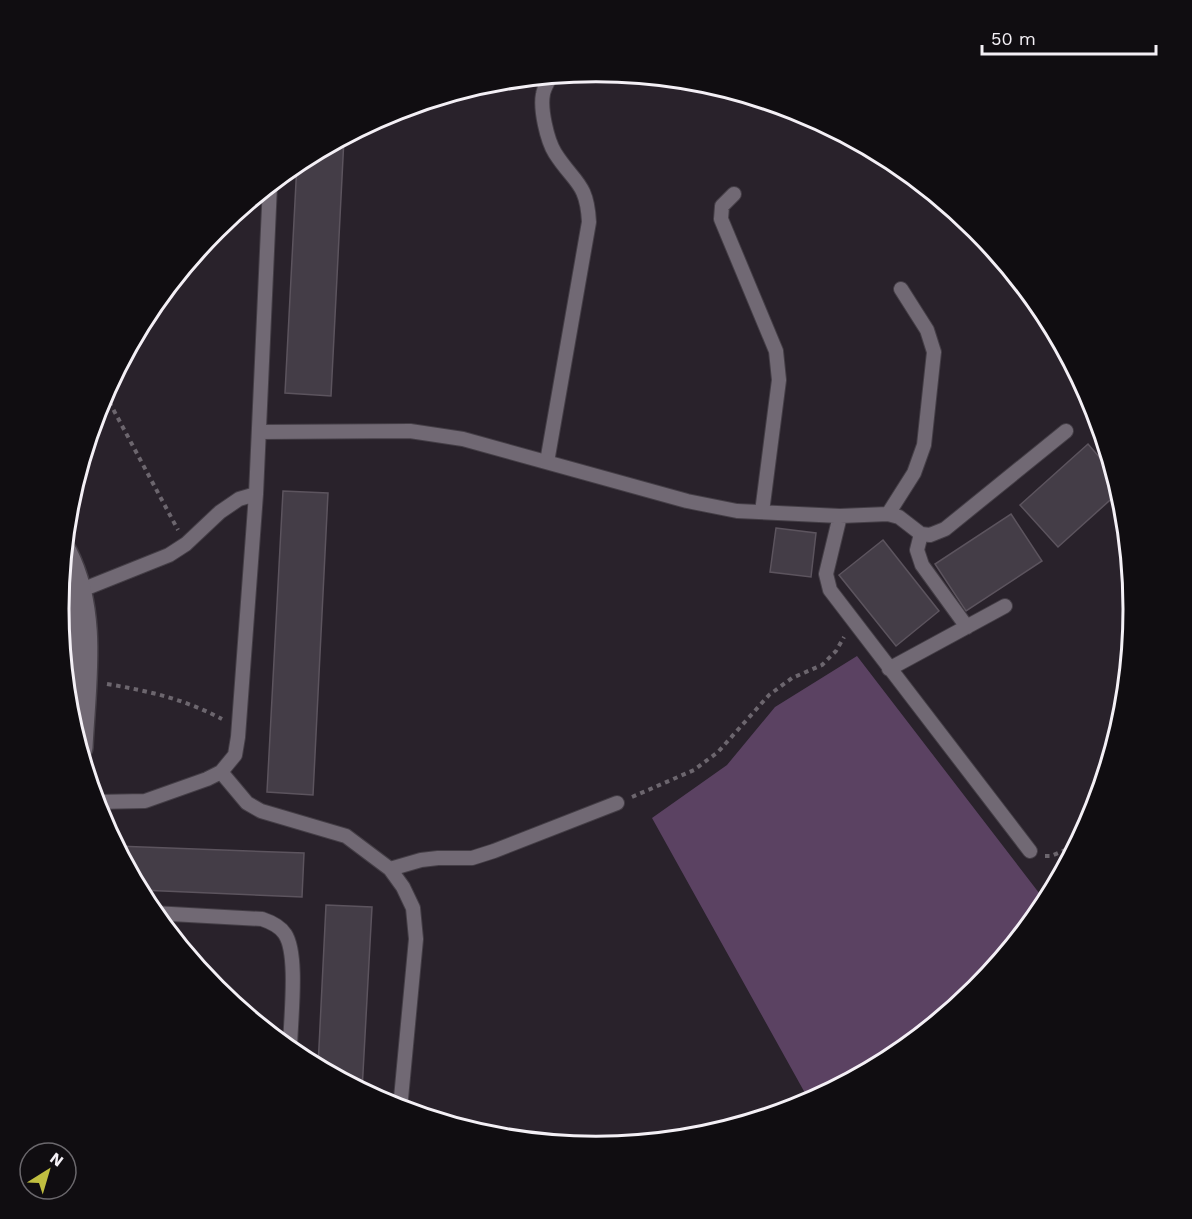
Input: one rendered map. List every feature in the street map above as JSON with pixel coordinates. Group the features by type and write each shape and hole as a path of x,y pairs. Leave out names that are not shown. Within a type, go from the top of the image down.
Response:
{"street":[{"path":"70,592 73,572 71,568"},
{"path":"69,596 84,648 80,718"}],"lane":[{"path":"547,85 543,95 544,124 554,152 579,182 588,202 589,222 547,462"},
{"path":"734,194 722,206 721,219 776,351 779,380 762,512"},
{"path":"106,802 145,801 221,772 235,755 239,728 256,494 270,196"},
{"path":"888,514 914,473 924,445 934,352 927,330 901,289"},
{"path":"259,432 410,431 464,439 687,501 737,511 840,516 888,514 899,517 921,534 930,535 945,529 1066,431"},
{"path":"69,595 169,555 220,512 239,499 256,494"},
{"path":"840,516 826,574 830,590 1030,851"},
{"path":"921,534 917,550 922,566 967,627"},
{"path":"889,669 1005,606"},
{"path":"221,772 247,803 261,811 346,836 390,869 403,887 412,908 416,939 401,1099"},
{"path":"390,869 421,860 472,858 617,803"},
{"path":"166,914 262,919 275,924 285,933 291,946 292,962 290,1039"}],"path":[{"path":"111,404 186,543"},
{"path":"617,803 694,770 718,752 769,695 792,678 822,665 836,651 853,622"},
{"path":"82,680 151,691 201,709 239,728"},
{"path":"1030,851 1038,856 1051,856 1065,850"}],"shaded area":[{"path":"857,656 1039,893 992,957 943,1006 889,1048 805,1093 652,818 727,765 775,707"}],"building":[{"path":"344,147 331,396 285,393 296,176"},
{"path":"1088,444 1101,459 1111,499 1058,547 1020,505"},
{"path":"283,491 328,493 313,795 267,792"},
{"path":"1011,514 1042,561 966,611 935,564"},
{"path":"776,528 816,533 811,577 770,572"},
{"path":"883,540 939,611 896,646 839,575"},
{"path":"125,846 304,853 302,897 151,890"},
{"path":"326,905 372,907 363,1082 318,1058"}]}
